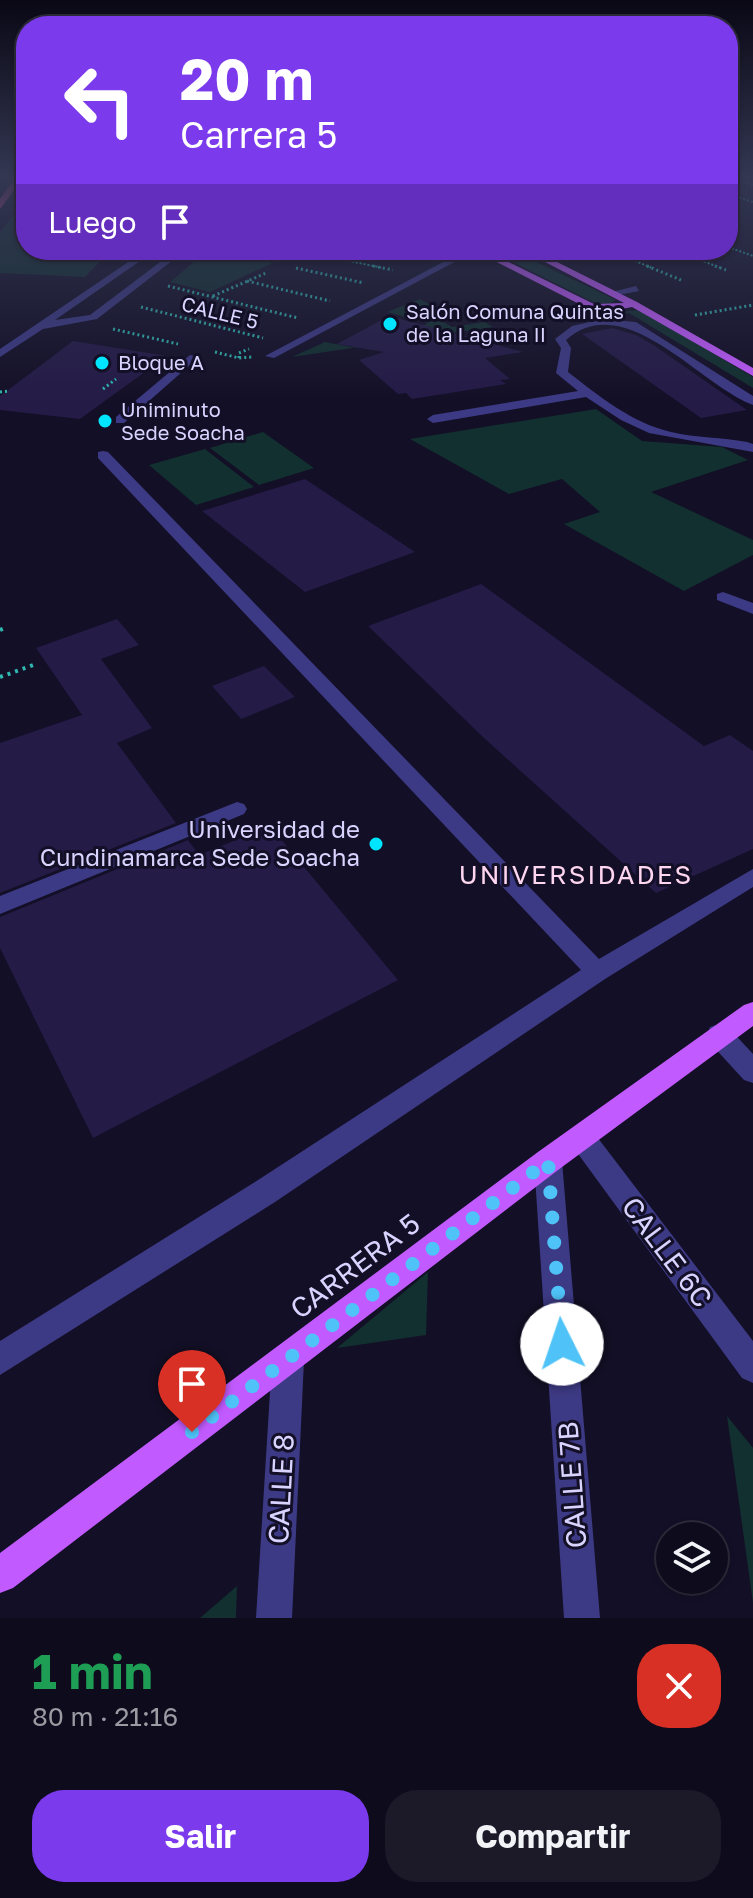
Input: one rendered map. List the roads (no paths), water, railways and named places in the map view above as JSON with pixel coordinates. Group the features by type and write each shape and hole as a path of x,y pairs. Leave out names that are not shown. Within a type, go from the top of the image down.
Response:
{"main road":[{"path":"496,260 592,307 606,309 634,304"},
{"path":"546,260 634,304 753,373"},
{"name":"CARRERA 5","path":"0,1575 548,1161 753,1012"}],"street":[{"path":"0,354 137,260"},
{"path":"40,326 93,317 169,260"},
{"path":"270,356 456,260"},
{"path":"613,293 636,289"},
{"path":"753,401 632,324 613,320 572,327 560,339 566,348 562,373 587,393 643,428 669,436 733,442 753,448"},
{"path":"120,420 194,357"},
{"path":"433,419 587,393"},
{"path":"103,455 597,972"},
{"path":"723,597 753,609"},
{"path":"0,905 237,809"},
{"path":"0,1359 265,1192 597,972 753,877"},
{"path":"719,1035 753,1072"},
{"name":"CALLE 6C","path":"582,1138 753,1367"},
{"name":"CALLE 7B","path":"548,1161 582,1618"},
{"name":"CALLE 8","path":"274,1618 288,1360"}],"place":[{"name":"Salón Comuna Quintas de la Laguna II","path":"390,324"},
{"name":"Bloque A","path":"102,363"},
{"name":"Uniminuto Sede Soacha","path":"105,421"},
{"name":"Universidad de Cundinamarca Sede Soacha","path":"376,844"}],"district":[{"name":"UNIVERSIDADES","path":"576,875"}]}
